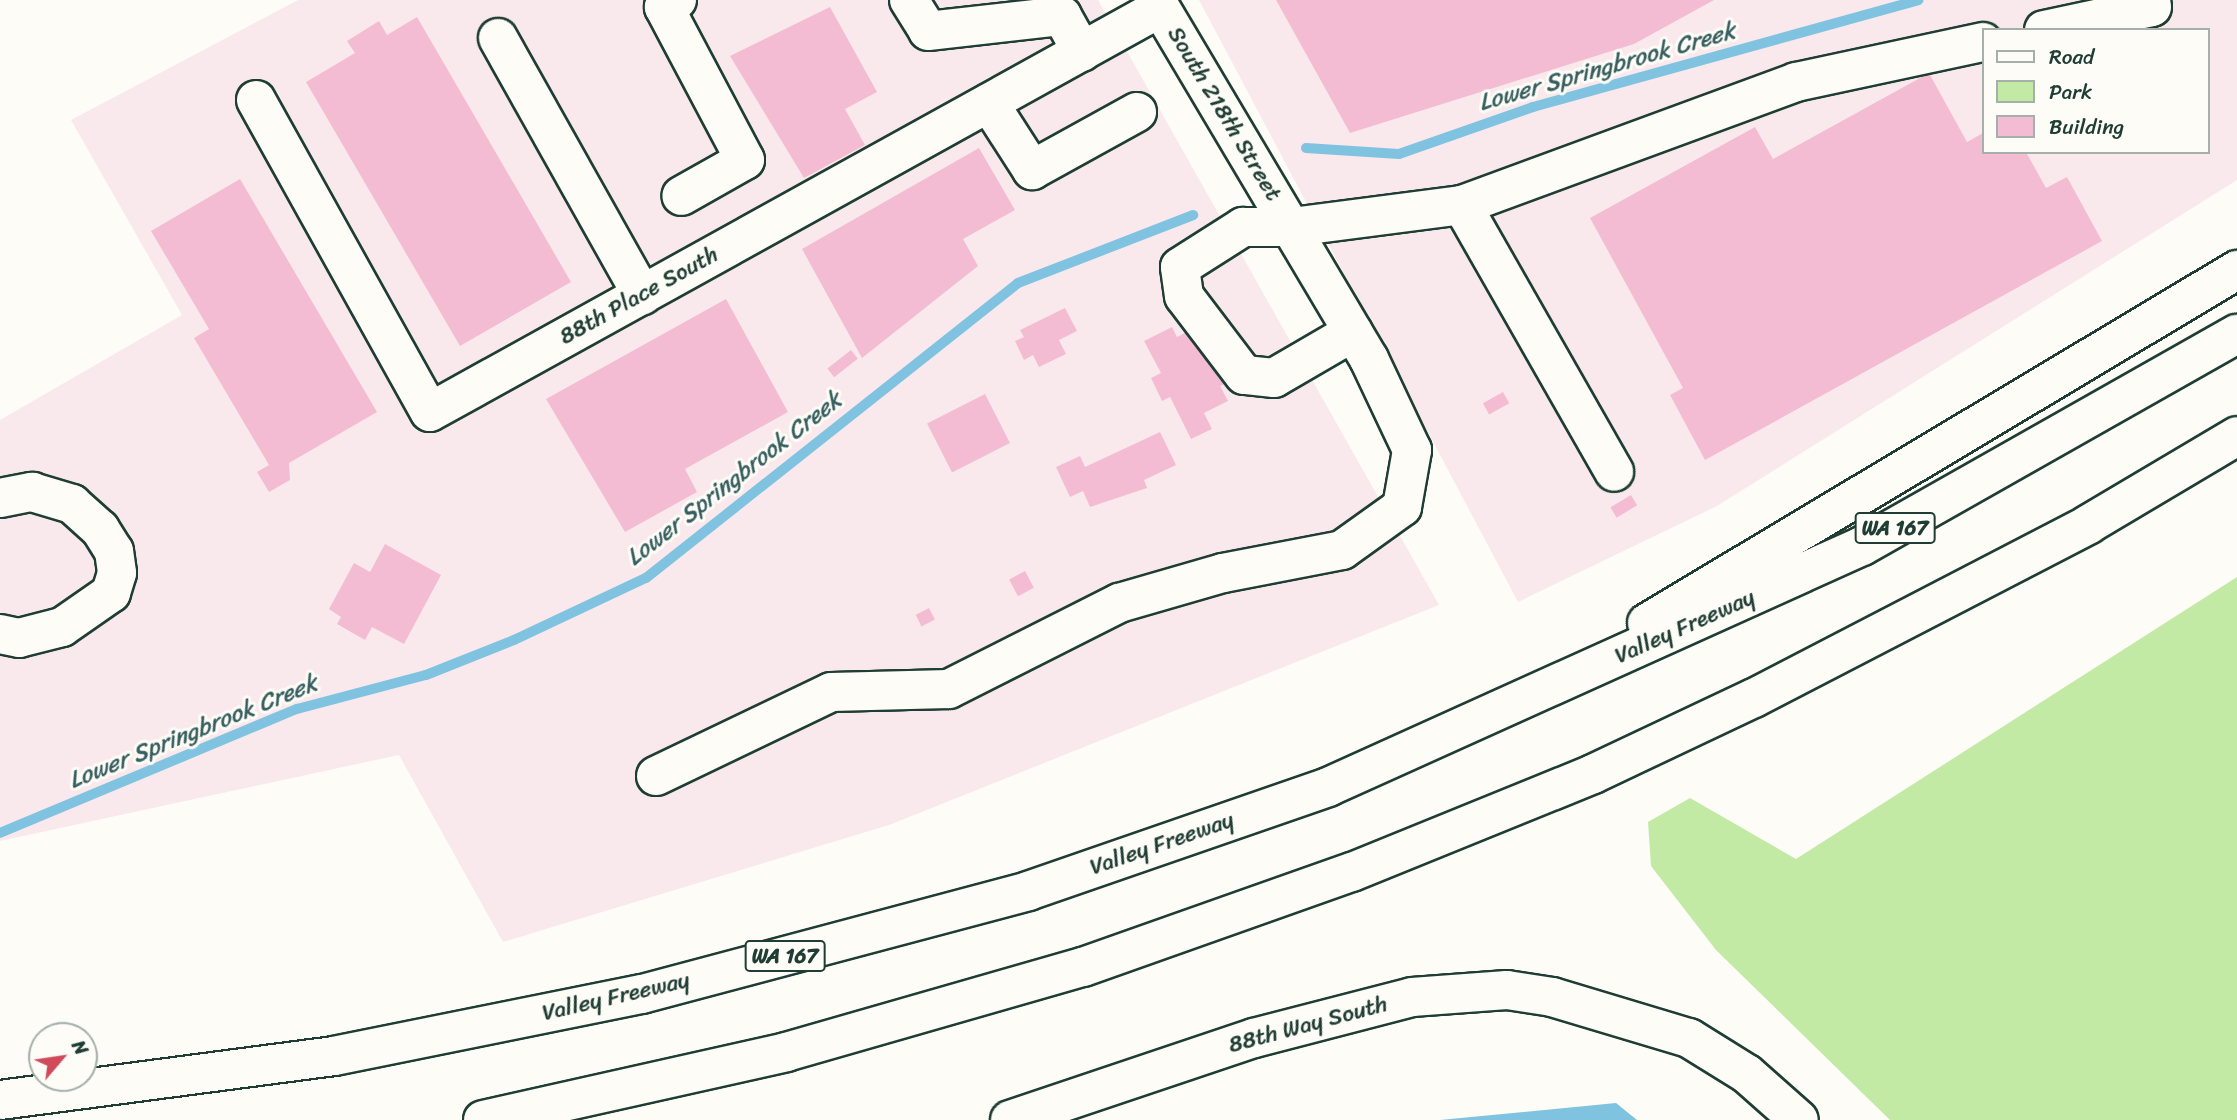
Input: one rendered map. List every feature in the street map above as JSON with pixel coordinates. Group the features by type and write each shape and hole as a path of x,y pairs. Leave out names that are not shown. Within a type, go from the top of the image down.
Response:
{"main road":[{"path":"677,0 664,7 745,160 681,196"},
{"path":"909,0 928,32 1062,16 1082,52"},
{"name":"88th Place South","path":"256,100 430,412 1082,52 1158,4"},
{"name":"South 218th Street","path":"1158,4 1293,227"},
{"path":"2056,28 2156,12"},
{"path":"498,38 642,295"},
{"path":"1353,332 1274,378 1244,375 1184,296 1180,267 1243,227 1293,227 1462,205 1796,82 1982,42"},
{"path":"989,103 1032,170 1137,112"},
{"path":"1462,205 1614,472"},
{"path":"656,776 831,692 949,689 1119,603 1223,573 1342,550 1402,507 1412,450 1353,332 1293,227"},
{"path":"1539,693 1748,558 2237,270"},
{"name":"Valley Freeway","path":"0,1100 334,1056 642,994 1028,891 1328,788 1863,546 2237,334"},
{"path":"484,1120 786,1052 1083,967 1352,873 1618,762 2089,524 2237,436"},
{"path":"2089,524 2237,464"},
{"path":"0,498 32,492 72,504 100,529 114,551 117,573 111,593 62,627 19,638 0,634"},
{"name":"88th Way South","path":"1010,1120 1254,1038 1412,997 1507,990 1614,1013 1689,1038 1746,1074 1799,1120"}],"shaded area":[{"path":"298,0 1098,0 1439,605 889,825 503,942 399,755 0,841 0,420 182,315 71,120"},
{"path":"1199,0 2237,0 2237,180 1717,506 1518,602"}],"green space":[{"path":"2237,577 2237,1120 1890,1120 1716,950 1651,866 1648,822 1690,798 1796,859"}],"water":[{"path":"1616,1103 1637,1120 1440,1120"}],"building":[{"path":"1276,0 1714,0 1634,44 1350,133"},
{"path":"830,7 877,92 845,109 865,145 804,178 730,56"},
{"path":"417,17 571,282 460,346 306,82 355,53 347,41 379,21 387,35"},
{"path":"1929,73 1967,142 1982,134 1982,154 2027,154 2046,188 2067,177 2102,241 1705,460 1670,395 1683,388 1590,218 1755,127 1773,159"},
{"path":"979,148 1015,210 963,239 978,266 862,358 802,249"},
{"path":"240,179 377,412 289,463 290,480 269,492 257,472 269,465 194,338 209,329 151,231"},
{"path":"726,299 788,412 685,469 697,492 625,532 546,399"},
{"path":"1065,308 1077,331 1059,340 1066,354 1039,367 1033,355 1024,360 1015,341 1024,337 1020,330"},
{"path":"1172,327 1177,337 1193,329 1229,382 1220,386 1228,401 1204,413 1212,429 1191,439 1170,397 1162,401 1151,378 1161,373 1144,341"},
{"path":"851,350 858,359 834,377 827,368"},
{"path":"1503,392 1509,403 1489,415 1483,403"},
{"path":"985,394 1010,443 952,473 927,424"},
{"path":"1160,432 1176,465 1144,480 1147,488 1090,507 1083,491 1070,497 1056,467 1080,456 1085,467"},
{"path":"1631,495 1637,505 1617,518 1610,507"},
{"path":"385,544 441,575 404,644 372,627 365,640 337,624 341,617 329,609 354,563 370,572"},
{"path":"1025,571 1034,588 1018,596 1009,579"},
{"path":"929,608 935,620 922,626 916,615"}],"waterway":[{"name":"Lower Springbrook Creek","path":"1306,148 1399,154 1533,107 1918,0"},
{"name":"Lower Springbrook Creek","path":"0,833 297,709 426,675 514,640 646,578 1018,283 1193,215"}]}
